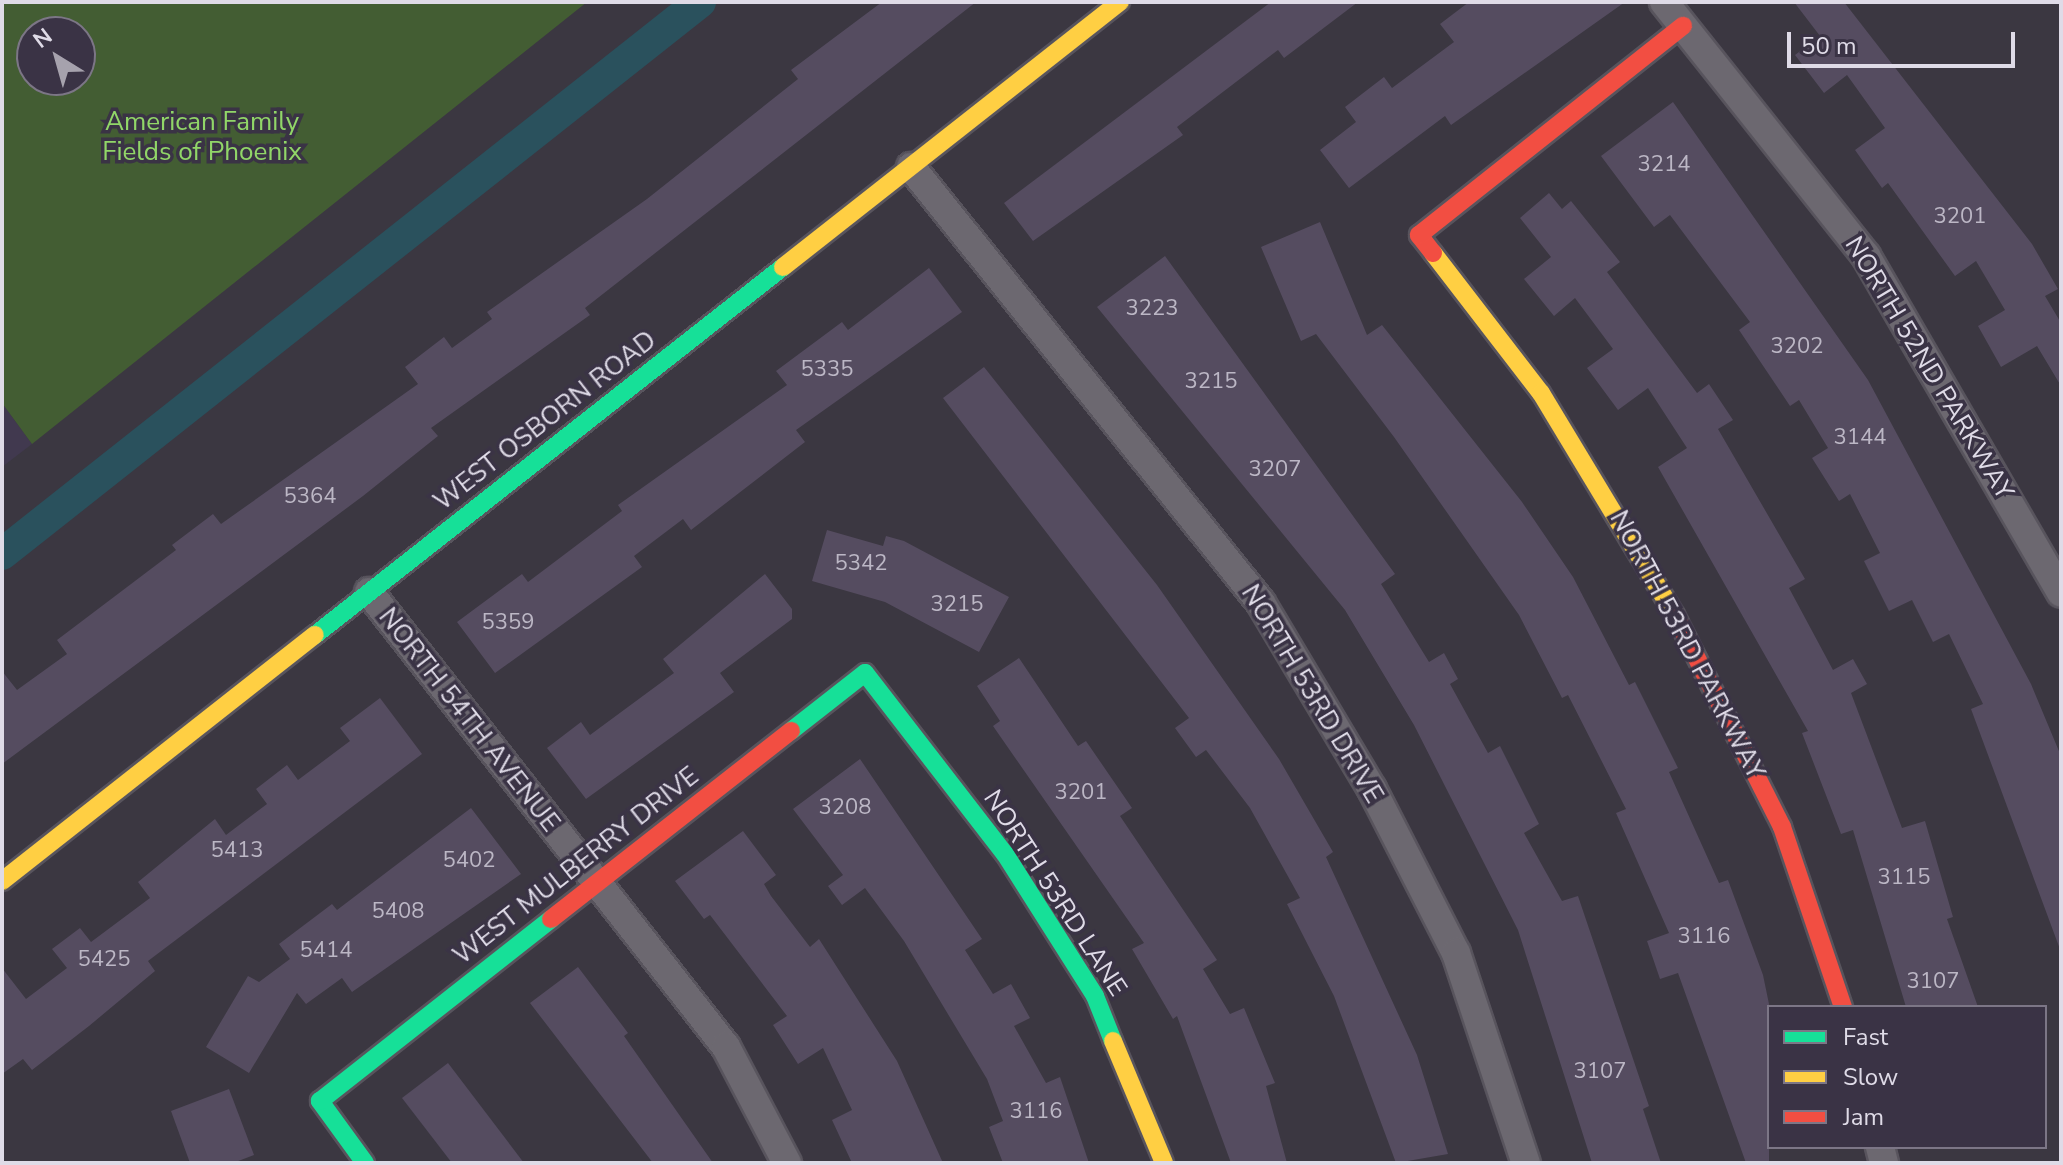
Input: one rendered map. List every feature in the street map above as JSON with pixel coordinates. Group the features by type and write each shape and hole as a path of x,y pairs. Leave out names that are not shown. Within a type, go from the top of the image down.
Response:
{"street":[{"name":"WEST OSBORN ROAD","path":"2,881 1120,2"},
{"name":"NORTH 52ND PARKWAY","path":"1664,2 1866,256 2061,593"},
{"name":"NORTH 53RD PARKWAY","path":"1683,26 1419,235 1541,393 1647,560 1782,827 1842,1005"},
{"name":"NORTH 53RD DRIVE","path":"911,167 1261,603 1372,789 1456,953 1526,1163"},
{"name":"NORTH 54TH AVENUE","path":"369,592 726,1047 787,1163"},
{"name":"WEST MULBERRY DRIVE","path":"365,1163 320,1101 865,673"},
{"name":"NORTH 53RD LANE","path":"865,673 1005,854 1095,996 1164,1163"}],"shaded area":[{"path":"2,403 32,444 2,467"}],"green space":[{"name":"American Family Fields of Phoenix","path":"2,2 587,2 32,444 2,403"}],"building":[{"path":"882,2 976,2 585,308 590,315 431,428 438,436 363,496 2,764 2,671 17,690 67,654 57,640 176,550 172,545 213,514 221,524 418,384 405,367 444,337 452,348 492,319 487,312 647,199 798,79 791,70"},
{"path":"1271,2 1358,2 1284,58 1278,50 1177,127 1183,135 1033,241 1004,203"},
{"path":"1469,2 1625,2 1451,125 1445,116 1349,188 1320,150 1356,122 1345,107 1384,77 1392,88 1454,42 1440,24"},
{"path":"1794,2 1844,2 2032,244 2058,289 2045,296 2061,323 2061,386 2037,346 2001,367 1978,326 2005,310 1976,261 1955,276 1888,183 1882,188 1855,150 1885,128 1847,75 1824,93 1795,55 1820,36"},
{"path":"1673,102 1868,380 2031,684 2061,756 2061,952 1971,709 1983,704 1949,634 1933,642 1912,600 1889,611 1864,561 1880,553 1850,494 1839,501 1812,458 1828,448 1799,400 1790,406 1739,330 1750,322 1670,215 1654,227 1601,156"},
{"path":"1549,193 1562,209 1571,201 1620,262 1607,272 1697,393 1709,384 1733,420 1718,429 1805,579 1789,588 1833,670 1853,659 1867,684 1851,693 1902,828 1925,821 1953,917 1947,919 1977,1005 1905,1005 1853,830 1841,834 1802,733 1808,731 1658,467 1687,448 1648,388 1618,410 1587,368 1613,349 1575,298 1554,316 1524,279 1551,257 1520,218"},
{"path":"1320,222 1367,335 1382,325 1522,502 1573,577 1629,685 1635,682 1678,768 1669,772 1719,883 1728,880 1763,975 1769,1004 1769,1163 1746,1163 1678,973 1660,979 1647,941 1669,933 1616,813 1626,809 1568,695 1562,698 1519,615 1394,437 1316,334 1301,341 1261,247"},
{"path":"1165,256 1395,574 1381,584 1429,662 1444,653 1458,679 1450,684 1488,753 1500,746 1539,824 1524,833 1562,901 1578,896 1649,1106 1643,1109 1661,1163 1592,1163 1518,930 1414,725 1345,610 1097,307"},
{"path":"929,268 962,312 796,430 805,442 691,530 683,519 634,556 642,567 495,673 457,622 522,574 528,582 622,511 618,505 787,385 776,371 842,322 848,330"},
{"path":"984,367 1157,585 1279,759 1333,852 1326,857 1417,1055 1448,1154 1396,1163 1334,996 1287,904 1300,898 1250,808 1206,750 1196,757 1175,728 1189,718 943,398"},
{"path":"827,530 883,546 886,536 904,541 1009,597 979,652 885,602 812,581"},
{"path":"765,574 792,609 792,619 720,673 734,692 586,799 547,748 581,722 590,735 674,673 663,659"},
{"path":"1019,658 1078,746 1086,741 1132,808 1120,816 1217,960 1203,969 1230,1014 1244,1008 1275,1083 1266,1086 1287,1163 1231,1163 1177,1016 1173,1019 1132,949 1144,943 993,726 1000,721 977,686"},
{"path":"380,698 422,754 148,961 155,971 32,1070 23,1059 2,1074 2,968 26,999 67,968 52,949 80,928 91,942 150,898 138,882 215,819 226,835 267,804 256,789 287,765 298,780 350,741 340,728"},
{"path":"860,759 982,939 965,950 993,994 1011,984 1030,1018 1014,1026 1046,1083 1060,1077 1089,1163 1003,1163 989,1127 1003,1121 987,1079 904,941 865,888 842,905 828,886 843,875 793,809"},
{"path":"471,808 521,874 352,992 342,978 306,1004 297,993 249,1073 206,1047 248,976 259,982 290,959 279,944 332,904 337,910"},
{"path":"743,831 776,875 764,884 771,896 810,947 819,939 897,1061 943,1163 852,1163 832,1120 852,1110 823,1048 798,1064 773,1025 787,1016 710,915 704,919 675,881"},
{"path":"578,967 628,1033 624,1036 713,1163 653,1163 530,1003"},
{"path":"448,1063 524,1163 452,1163 402,1098"},
{"path":"229,1089 254,1155 233,1163 190,1163 171,1111"}],"waterway":[{"path":"2,554 700,2"}],"traffic: fast":[{"path":"315,635 783,267"},
{"path":"791,731 865,673 1005,854 1095,996 1113,1041"},
{"path":"365,1163 320,1101 551,919"}],"traffic: slow":[{"path":"783,267 1120,2"},
{"path":"1433,253 1541,393 1675,615"},
{"path":"2,881 315,635"},
{"path":"1113,1041 1164,1163"}],"traffic: jam":[{"path":"1433,253 1419,235 1683,26"},
{"path":"1675,615 1782,827 1842,1005"},
{"path":"551,919 791,731"}]}
